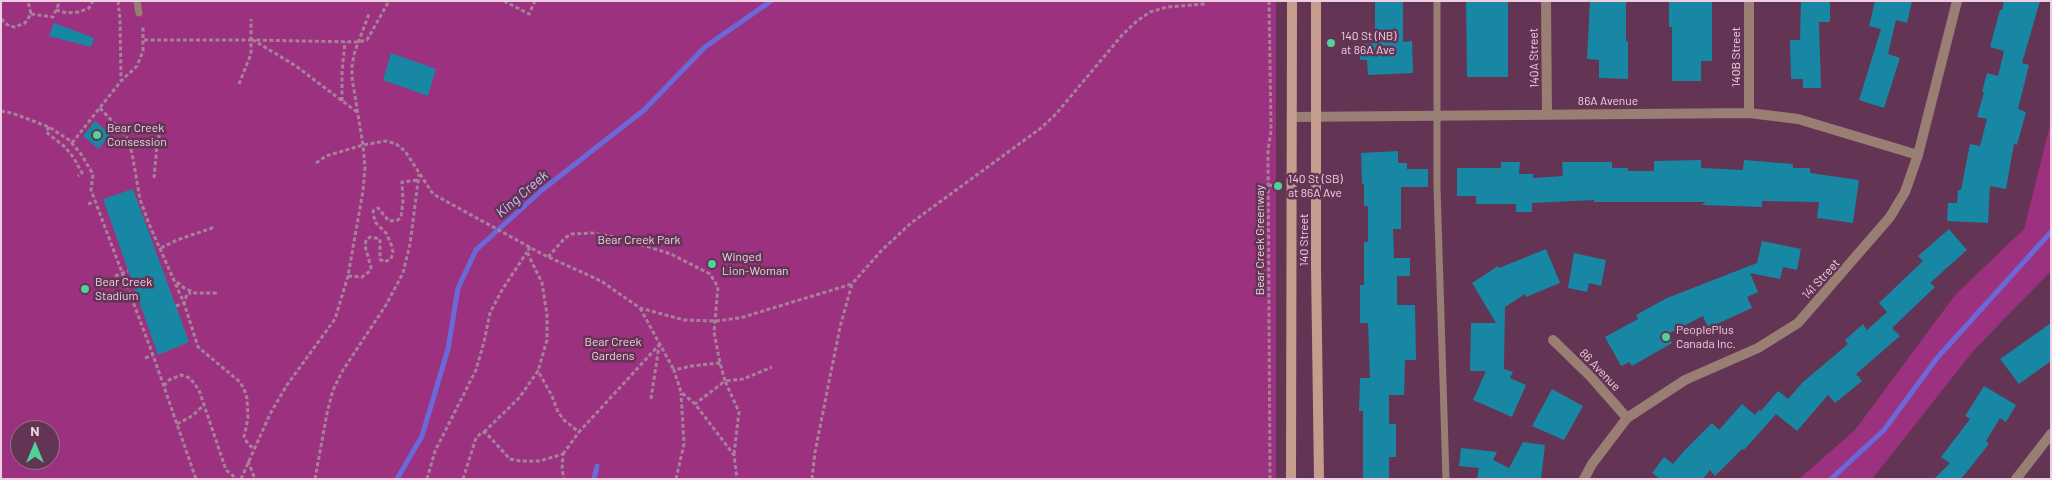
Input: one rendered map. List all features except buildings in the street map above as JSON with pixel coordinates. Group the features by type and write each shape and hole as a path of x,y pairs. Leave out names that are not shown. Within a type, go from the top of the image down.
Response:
{"main road":[{"name":"140 Street","path":"1292,1 1292,479"},
{"name":"140 Street","path":"1316,1 1319,479"}],"street":[{"name":"140A Street","path":"1546,1 1547,114"},
{"name":"140B Street","path":"1749,1 1749,113"},
{"name":"141 Street","path":"1584,479 1592,464 1627,418 1685,380 1758,348 1798,323 1890,217 1905,192 1918,155 1957,1"},
{"name":"86A Avenue","path":"1292,117 1749,113 1798,120 1918,155"},
{"name":"86 Avenue","path":"1553,340 1591,377 1627,418"},
{"path":"2016,479 2051,434"}],"lane":[{"path":"137,1 139,13"},
{"path":"1436,1 1436,116 1446,479"}],"path":[{"path":"1,19 9,26 20,26 31,14 28,1"},
{"path":"31,14 53,18 60,1"},
{"path":"56,10 68,13 79,12 89,8 93,1"},
{"path":"118,1 121,81"},
{"path":"144,40 358,42 367,40 389,1"},
{"path":"504,1 529,14 535,1"},
{"name":"Bear Creek Greenway","path":"1269,1 1271,131 1268,150 1270,479"},
{"path":"812,479 815,452 840,327 852,284 881,251 911,223 1041,128 1056,114 1123,34 1137,21 1150,12 1167,7 1204,4"},
{"path":"242,479 253,448 270,414 287,385 334,319 348,276 363,191 365,168 352,78 352,65 358,42 369,14"},
{"path":"239,84 251,54 251,19"},
{"path":"72,143 121,81 137,66 143,51 143,26"},
{"path":"252,40 296,66 357,112"},
{"path":"342,101 342,71 345,42"},
{"path":"100,108 126,136 132,153 140,199 148,225 166,258 184,303 198,347 240,382 244,389 247,398 248,418 244,437 253,448"},
{"path":"1,111 49,126 72,143 93,174 91,190 153,355 196,479"},
{"path":"49,126 46,132 74,158 82,174 78,176"},
{"path":"154,178 157,144 162,126"},
{"path":"316,163 326,156 363,145 386,141 396,144 406,150 433,194 548,257 601,281 640,308 684,320 715,321 740,318 852,284"},
{"path":"315,479 333,390 343,370 386,305 402,273 410,244 419,174"},
{"path":"348,276 362,277 370,271 371,267 365,246 366,240 370,237 380,239 380,259 384,262 391,259 393,252 391,244 386,233 375,222 373,211 378,208 389,221 397,221 402,211 402,182 418,180"},
{"path":"1269,185 1278,186"},
{"path":"88,204 96,201"},
{"path":"161,248 215,226"},
{"path":"548,257 565,238 571,234 584,232 621,238 671,254 704,269 715,280 718,294 714,332 725,381 739,412 734,455 737,479"},
{"path":"110,238 116,236"},
{"path":"427,479 435,452 476,370 490,313 502,290 530,247"},
{"path":"463,479 476,438 518,398 538,371 547,340 547,315 542,283 527,252"},
{"path":"159,260 166,258"},
{"path":"114,276 128,271"},
{"path":"175,280 184,288 195,293"},
{"path":"184,303 187,294 220,293"},
{"path":"176,306 184,303"},
{"path":"640,308 674,370 681,392 684,444 676,479"},
{"path":"140,320 145,318"},
{"path":"651,399 659,345"},
{"path":"564,479 562,469 563,454 579,432 659,345"},
{"path":"145,358 153,355"},
{"path":"674,370 720,363"},
{"path":"695,404 725,381 743,379 772,367"},
{"path":"538,371 552,396 558,412 564,420 579,432"},
{"path":"164,386 169,380 182,376 190,378 199,390 226,470 237,479"},
{"path":"681,392 695,404 734,455"},
{"path":"177,424 192,416 204,405"},
{"path":"484,432 510,459 540,461 563,454"},
{"path":"248,461 255,479"}],"green space":[{"name":"Bear Creek Park","path":"1,1 1276,1 1276,479 1,479"},
{"path":"2051,121 2051,271 1974,350 1872,479 1799,479 1855,430 1955,295 2024,229"}],"waterway":[{"name":"King Creek","path":"397,479 422,436 448,349 458,288 476,250 542,190 644,110 705,47 771,1"},
{"path":"1831,479 1884,430 1937,358 2051,232"},
{"path":"594,479 597,466"}],"place":[{"name":"140 St (NB) at 86A Ave","path":"1331,43"},
{"name":"Bear Creek Consession","path":"97,135"},
{"name":"140 St (SB) at 86A Ave","path":"1278,186"},
{"name":"Winged Lion-Woman","path":"712,264"},
{"name":"Bear Creek Stadium","path":"85,289"},
{"name":"PeoplePlus Canada Inc.","path":"1666,337"}],"park label":[{"name":"Bear Creek Gardens","path":"613,349"}]}
